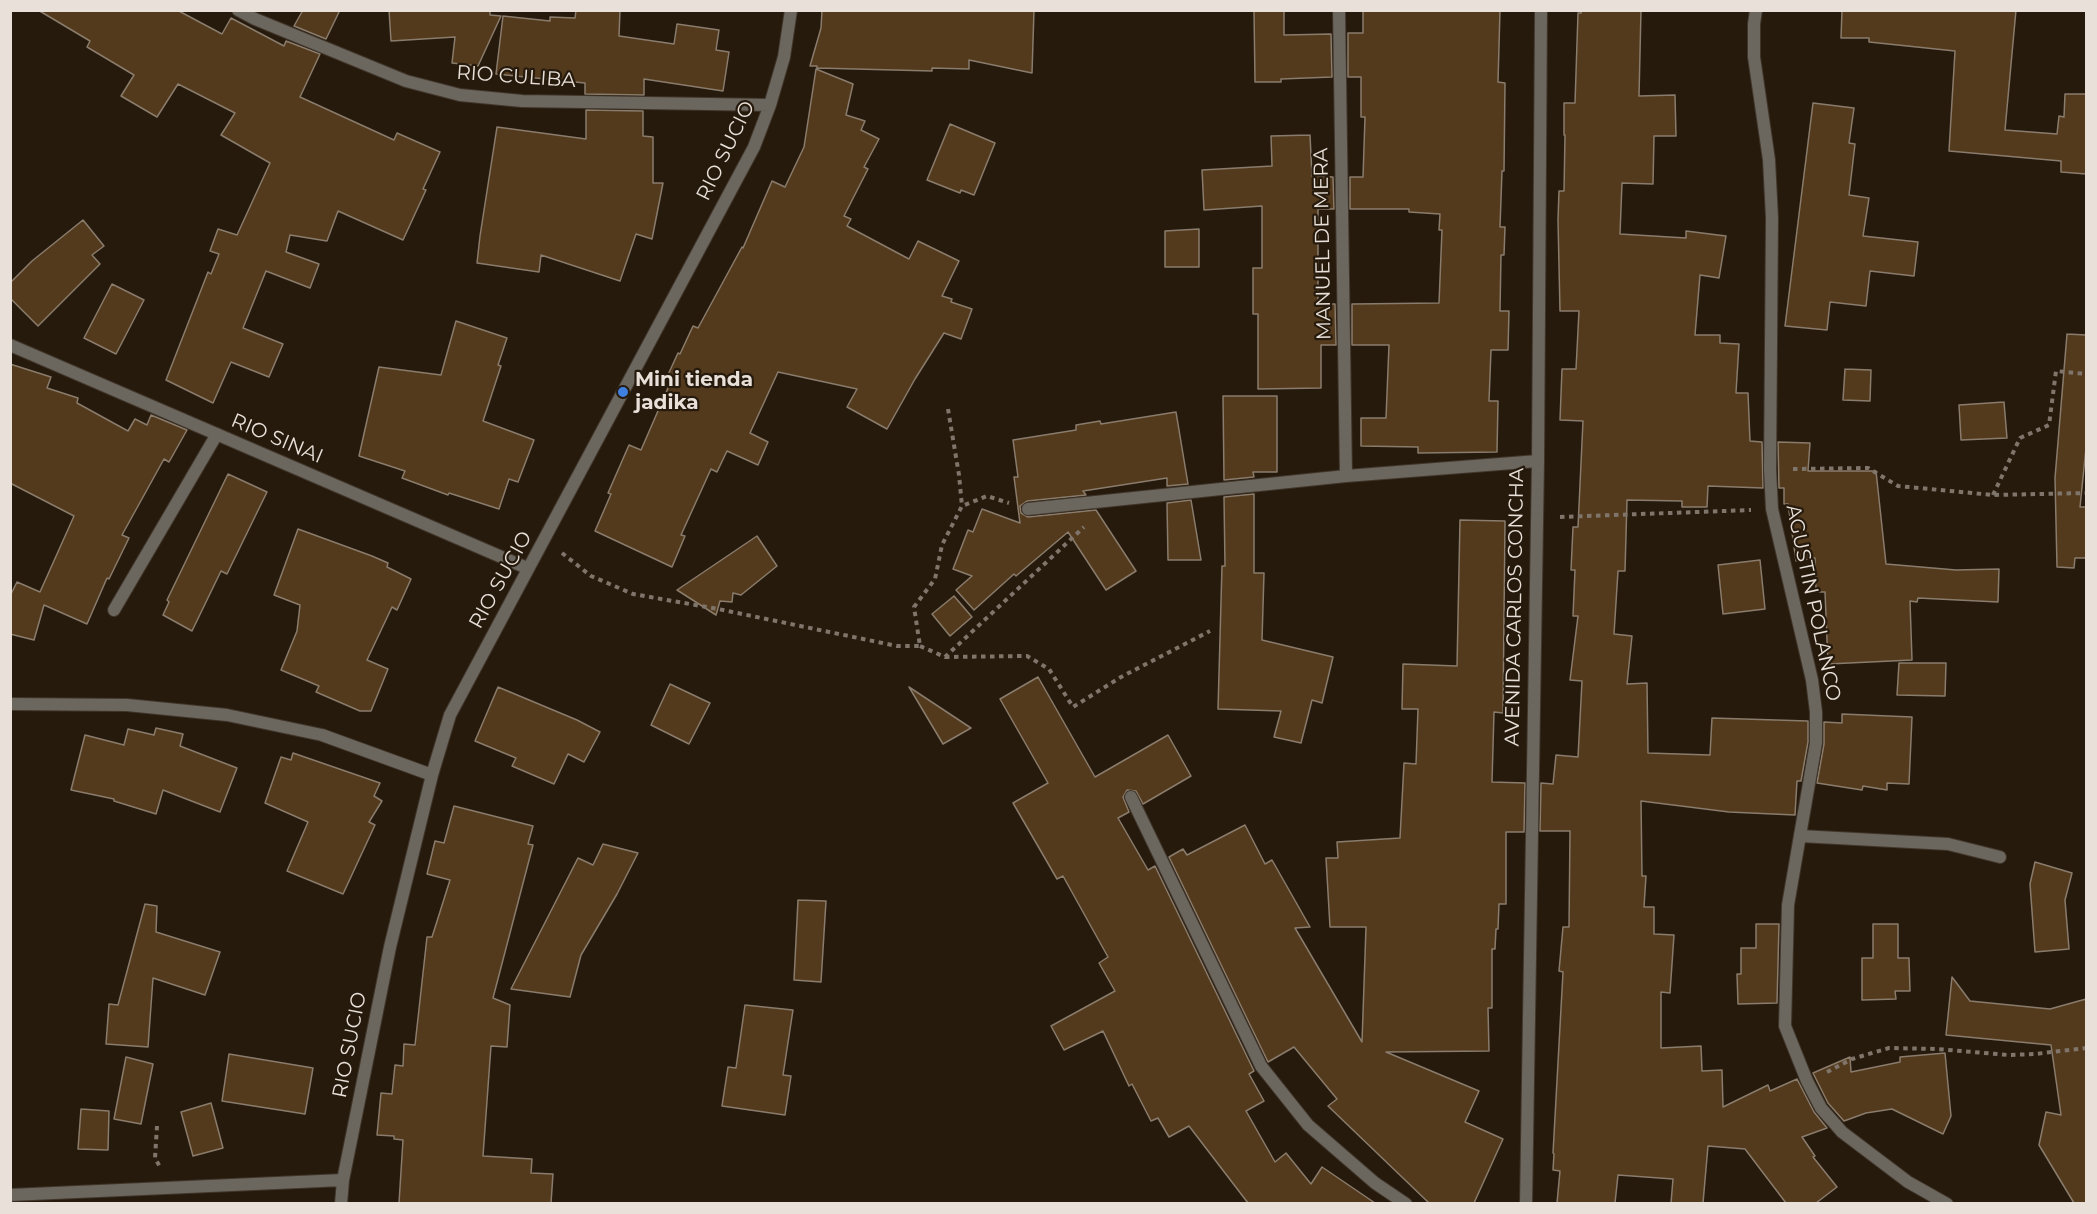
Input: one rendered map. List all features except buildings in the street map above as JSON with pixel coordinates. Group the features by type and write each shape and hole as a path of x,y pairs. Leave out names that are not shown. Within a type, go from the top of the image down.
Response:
{"street":[{"name":"RIO CULIBA","path":"238,10 406,81 460,95 522,101 771,105"},
{"name":"RIO SUCIO","path":"341,1203 343,1180 390,947 432,775 450,715 754,147 771,105 784,57 791,10"},
{"name":"MANUEL DE MERA","path":"1339,10 1346,476"},
{"name":"AVENIDA CARLOS CONCHA","path":"1526,1203 1538,461 1540,10"},
{"name":"AGUSTIN POLANCO","path":"1756,10 1754,57 1769,160 1772,218 1770,469 1772,509 1812,680 1816,712 1816,743 1788,905 1785,1026 1807,1081 1821,1108 1842,1132 1908,1182 1947,1203"},
{"name":"RIO SINAI","path":"10,345 528,568"},
{"path":"114,610 217,434"},
{"path":"1028,509 1346,476 1538,461"},
{"path":"10,704 127,705 226,715 322,735 432,775"},
{"path":"1131,797 1261,1066 1308,1125 1374,1183 1406,1203"},
{"path":"1800,836 1948,843 2000,857"},
{"path":"10,1195 343,1180"}],"path":[{"path":"1993,495 2020,438 2049,425 2056,371 2086,374"},
{"path":"920,646 914,607 935,579 942,545 962,506 948,409"},
{"path":"1770,469 1868,468 1898,486 1993,495 2086,493"},
{"path":"962,506 987,496 1028,509"},
{"path":"945,657 1113,500"},
{"path":"1536,518 1772,509"},
{"path":"545,539 591,576 633,594 897,646 920,646 945,657 1027,656 1049,669 1073,707 1120,677 1210,631"},
{"path":"1807,1081 1852,1059 1889,1048 2008,1055 2086,1048"},
{"path":"157,1126 154,1158 174,1188"}],"place":[{"name":"Mini tienda jadika","path":"623,392"}]}
